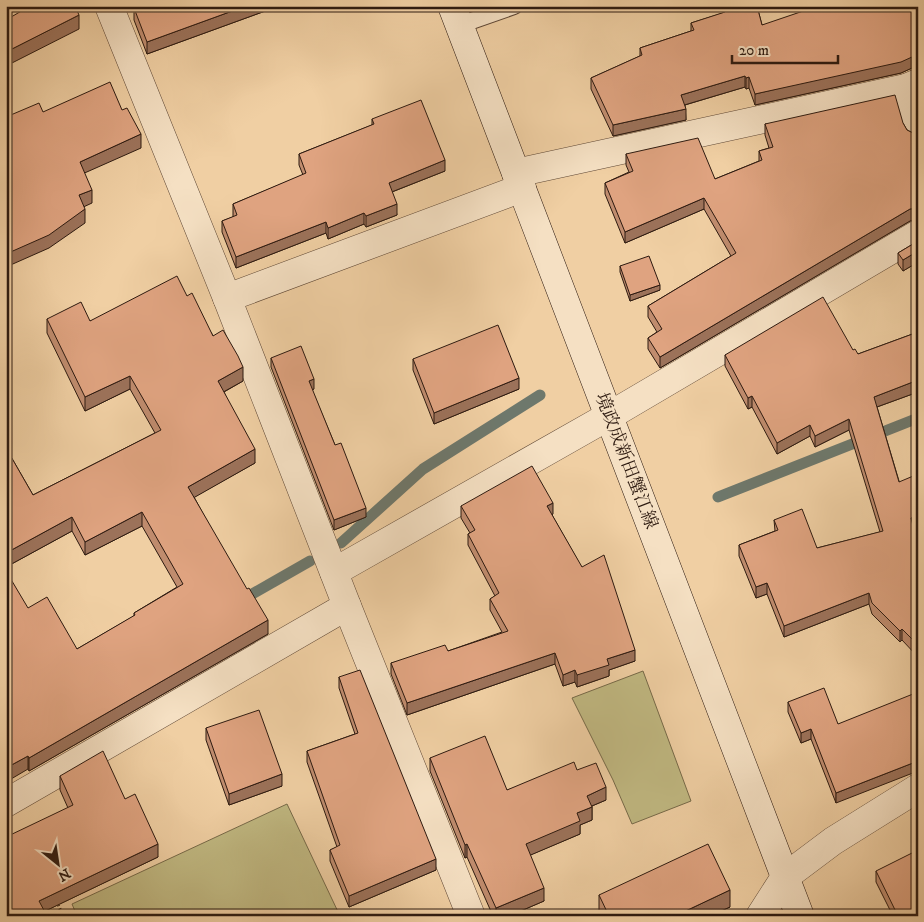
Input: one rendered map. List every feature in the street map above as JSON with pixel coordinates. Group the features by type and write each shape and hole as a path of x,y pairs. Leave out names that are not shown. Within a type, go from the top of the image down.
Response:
{"street":[{"path":"109,6 227,298 471,916"},
{"name":"境政成新田蟹江線","path":"456,16 800,916"},
{"path":"227,298 519,181 912,85 918,130"},
{"path":"334,572 609,416 918,234"},
{"path":"6,803 347,606"},
{"path":"760,916 785,877 833,841 918,788"}],"lane":[{"path":"456,16 514,6"}],"path":[{"path":"55,898 63,916"}],"shaded area":[{"path":"643,671 691,801 632,824 613,780 572,698"},
{"path":"287,804 340,916 77,916 72,904"}],"building":[{"path":"30,6 75,6 79,15 6,52 6,20"},
{"path":"139,6 246,6 147,42 134,8"},
{"path":"724,6 757,6 762,25 818,6 918,6 918,57 755,94 749,77 746,78 745,76 681,95 686,109 613,125 591,78 642,55 640,48 694,30 691,23 725,12"},
{"path":"110,82 122,110 127,108 141,134 80,162 92,190 79,195 85,209 49,235 6,254 6,117 39,103 43,112"},
{"path":"895,95 903,123 907,130 918,134 918,208 910,209 660,357 648,338 662,329 648,306 736,253 704,198 625,232 605,183 633,171 626,154 698,138 715,179 762,160 759,151 773,147 765,124"},
{"path":"421,100 445,160 389,183 397,204 366,216 364,213 328,228 326,222 236,257 222,221 237,215 233,204 306,173 299,154 374,124 372,119"},
{"path":"918,241 918,251 903,260 898,253"},
{"path":"649,256 660,285 630,295 620,266"},
{"path":"177,276 187,296 192,293 213,336 223,330 243,367 218,381 255,449 188,487 247,589 249,588 268,620 29,758 28,756 6,768 6,571 28,608 47,597 77,649 183,584 142,512 85,542 72,517 6,553 6,448 33,495 161,430 130,376 85,397 47,319 81,302 90,321"},
{"path":"823,297 853,350 855,349 858,354 918,332 918,380 874,397 899,482 918,474 918,515 911,518 918,546 918,645 902,629 900,631 872,603 869,593 784,626 767,583 756,587 739,545 778,530 774,520 802,509 817,548 883,531 849,419 815,436 810,425 777,443 752,396 748,398 725,355"},
{"path":"498,325 519,378 434,413 413,359"},
{"path":"301,346 314,379 309,381 335,445 341,443 366,508 334,520 271,358"},
{"path":"532,466 553,503 547,506 582,567 604,555 635,650 607,659 609,665 577,675 575,670 563,675 555,653 407,703 391,663 445,645 448,651 508,631 490,599 499,593 468,534 475,530 461,506"},
{"path":"360,670 436,859 349,896 330,850 340,845 307,751 358,733 339,677"},
{"path":"824,688 838,724 918,692 918,761 836,793 811,729 801,733 788,702"},
{"path":"259,710 282,774 229,794 206,728"},
{"path":"485,736 507,790 574,762 577,770 596,763 606,787 587,796 592,807 577,813 580,821 526,844 544,888 496,908 467,844 465,845 430,758"},
{"path":"103,751 125,799 135,794 158,844 39,901 47,916 6,916 6,837 73,805 60,776"},
{"path":"708,844 730,890 675,916 609,916 599,895"},
{"path":"918,850 918,916 898,916 876,871"}],"waterway":[{"path":"341,543 423,469 540,395"},
{"path":"718,497 918,418"},
{"path":"240,601 310,561"}]}
